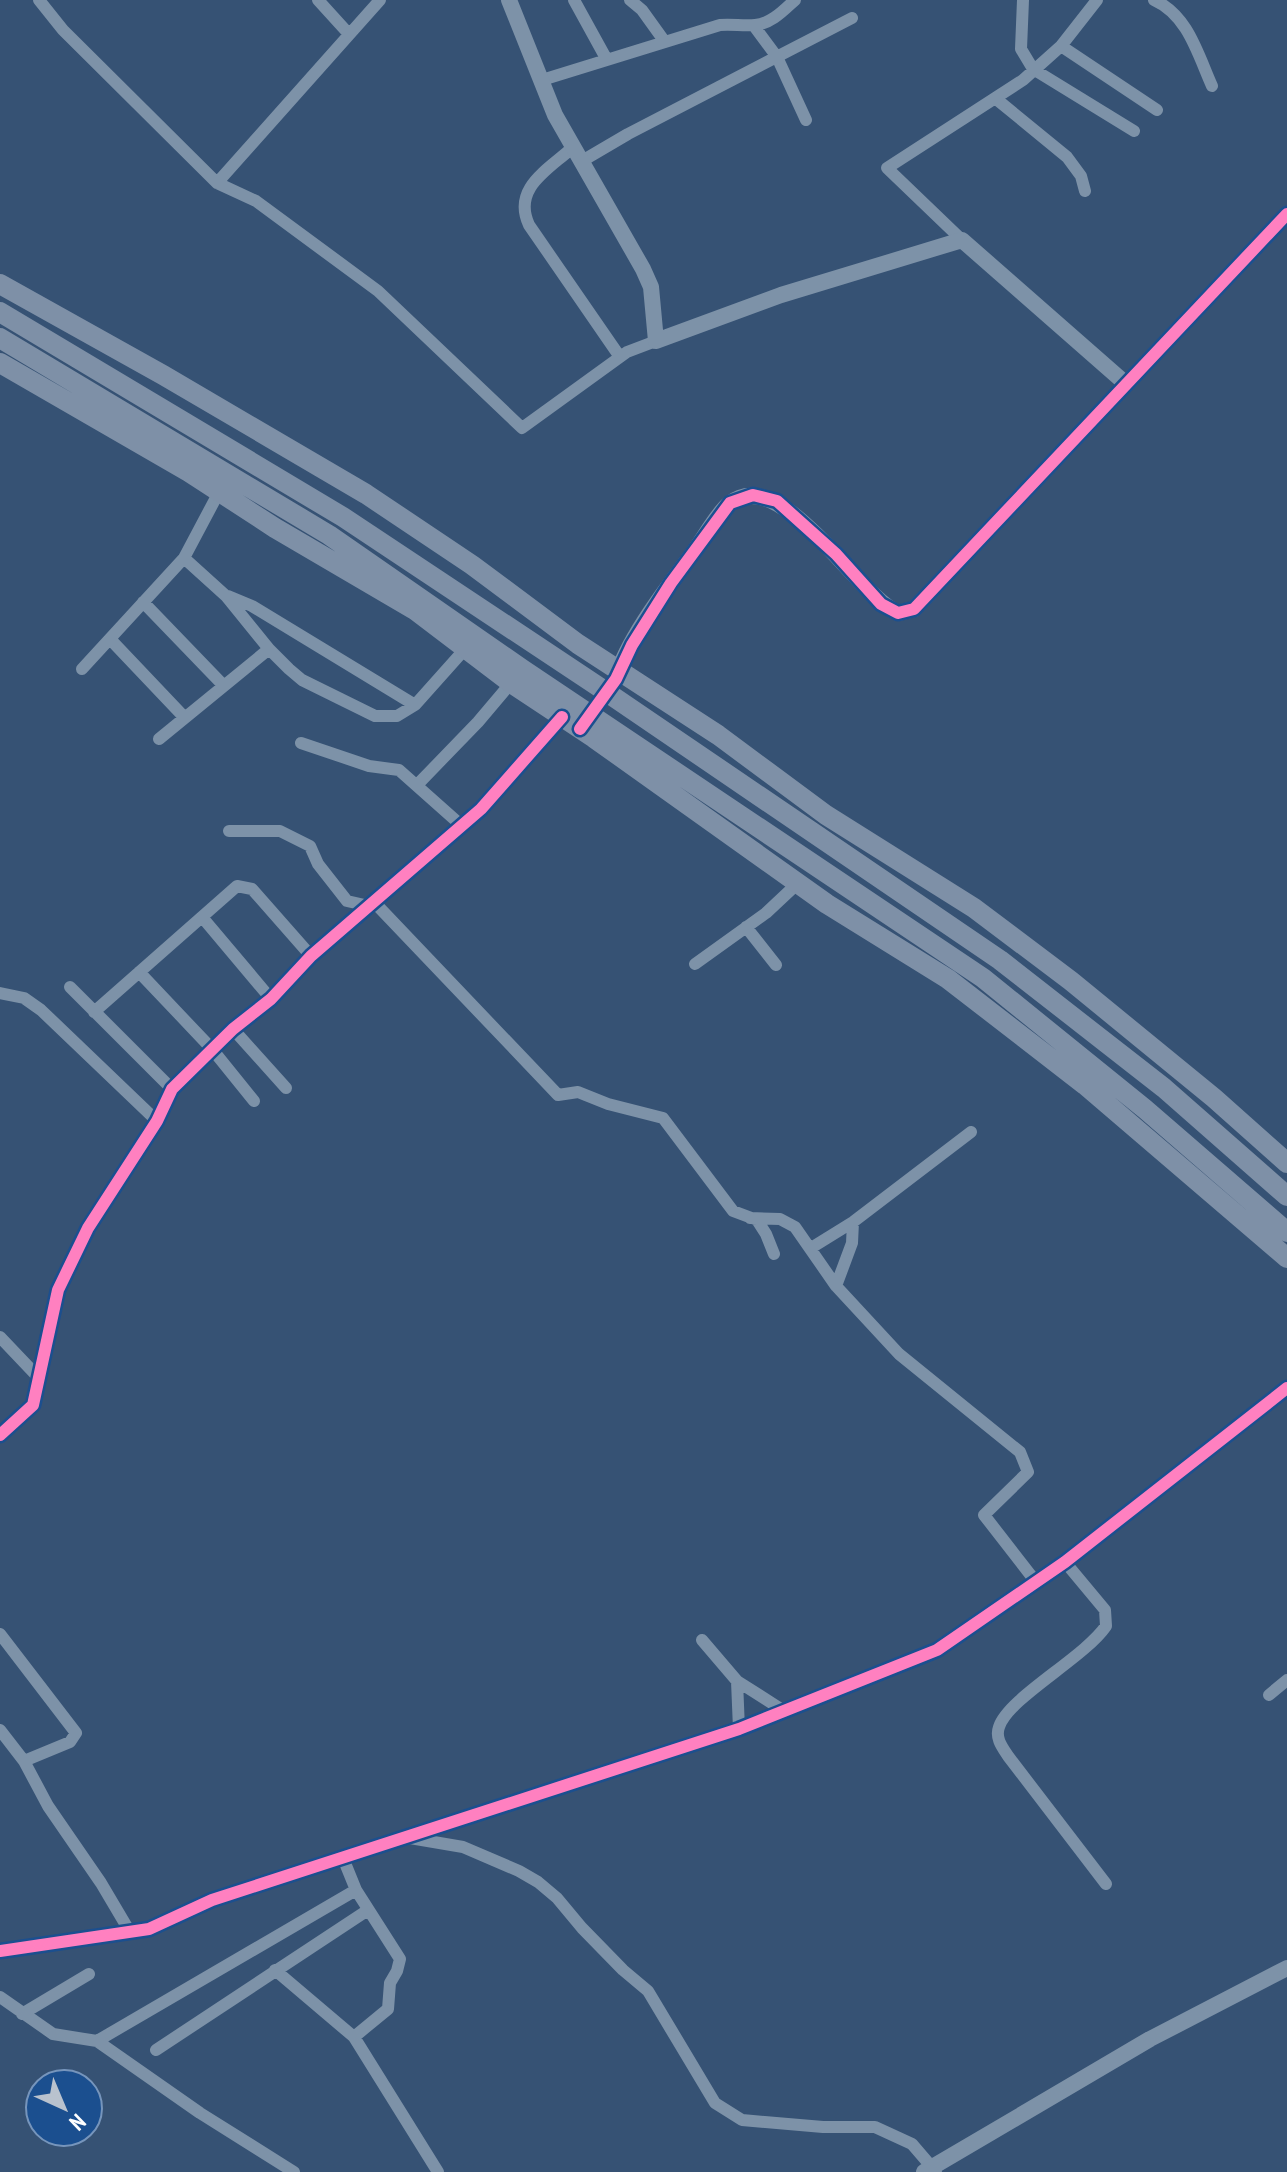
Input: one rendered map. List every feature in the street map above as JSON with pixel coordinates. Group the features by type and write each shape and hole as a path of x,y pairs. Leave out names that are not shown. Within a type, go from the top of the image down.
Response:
{"highway":[{"path":"0,284 366,494 472,565 618,675 718,735 826,815 974,908 1071,981 1214,1098 1287,1163"},
{"path":"0,312 343,517 1000,960 1164,1088 1287,1196"},
{"path":"0,338 329,535 522,669 983,978 1145,1109 1287,1232"},
{"path":"0,363 415,610 511,683 562,717 583,725 798,883 961,988 1085,1085 1287,1258"}],"street":[{"path":"39,0 63,30 217,183 256,201 378,291 522,428 620,357 656,341 781,295 962,240"},
{"path":"318,0 348,33"},
{"path":"217,183 380,0"},
{"path":"509,0 555,115 651,287 656,341"},
{"path":"574,0 607,60"},
{"path":"630,0 642,10 665,42"},
{"path":"542,80 720,25 737,23 754,26 768,22 795,0"},
{"path":"1023,0 1021,49 1033,69 1134,131"},
{"path":"1097,0 1061,46 1033,69 995,98 887,168 962,240 1125,383"},
{"path":"1154,0 1171,9 1182,22 1212,86"},
{"path":"620,357 529,225 523,211 526,192 577,154 852,18"},
{"path":"754,26 777,57 806,120"},
{"path":"1061,46 1157,110"},
{"path":"995,98 1067,157 1081,176 1085,191"},
{"path":"618,675 632,645 671,583 730,503 753,495 777,501 836,554 881,604 898,613 914,609 1287,214"},
{"path":"82,669 184,558 219,492"},
{"path":"184,558 226,596 269,649 302,680 375,716 397,716 415,705 465,649"},
{"path":"226,596 252,606 415,705"},
{"path":"143,602 224,686"},
{"path":"110,639 185,718"},
{"path":"159,739 269,649"},
{"path":"418,784 511,683"},
{"path":"0,1435 33,1405 58,1290 88,1228 157,1121 172,1089 233,1029 271,999 311,956 481,809 562,717"},
{"path":"301,743 369,766 399,770 462,826"},
{"path":"229,831 280,831 310,846 318,864 347,901 372,904 558,1095 578,1092 608,1104 663,1118 733,1211 757,1220 774,1254"},
{"path":"695,964 766,913 798,883"},
{"path":"94,1012 237,886 252,889 311,956"},
{"path":"202,917 271,999"},
{"path":"746,927 776,965"},
{"path":"139,972 212,1049 254,1101"},
{"path":"70,987 172,1089"},
{"path":"0,993 24,998 41,1010 157,1121"},
{"path":"233,1029 286,1088"},
{"path":"811,1248 853,1222 971,1132"},
{"path":"750,1218 780,1219 795,1227 836,1286 899,1354 1020,1452 1028,1472 984,1515 1036,1582"},
{"path":"836,1286 852,1243 853,1222"},
{"path":"0,1337 39,1378"},
{"path":"0,1951 149,1929 212,1900 739,1729 937,1650 1065,1562 1287,1388"},
{"path":"1065,1562 1105,1610 1106,1626 1090,1645 1015,1706 999,1725 998,1734 1008,1756 1106,1884"},
{"path":"0,1634 76,1733 70,1742 24,1761"},
{"path":"702,1640 737,1681 784,1711"},
{"path":"1269,1695 1287,1680"},
{"path":"737,1681 739,1729"},
{"path":"0,1730 24,1761 48,1806 101,1883 130,1932"},
{"path":"407,1838 463,1847 519,1871 557,1898 623,1970 648,1991 715,2103 742,2120 823,2127 875,2127 912,2144 931,2171 1150,2039 1287,1968"},
{"path":"343,1858 356,1890 400,1959 390,1983 388,2009 354,2037"},
{"path":"97,2041 356,1890"},
{"path":"156,2050 368,1910"},
{"path":"275,1970 354,2037 438,2172"},
{"path":"22,2014 89,1974"},
{"path":"0,1997 53,2034 97,2041 200,2113 294,2172"}],"cycle path":[{"path":"580,729 616,679 632,645 671,583 730,503 753,495 777,501 836,554 881,604 898,613 914,609 1287,214"},
{"path":"0,1435 33,1405 58,1290 88,1228 157,1121 172,1089 233,1029 271,999 311,956 481,809 562,717"},
{"path":"0,1951 149,1929 212,1900 739,1729 937,1650 1065,1562 1287,1388"}]}
